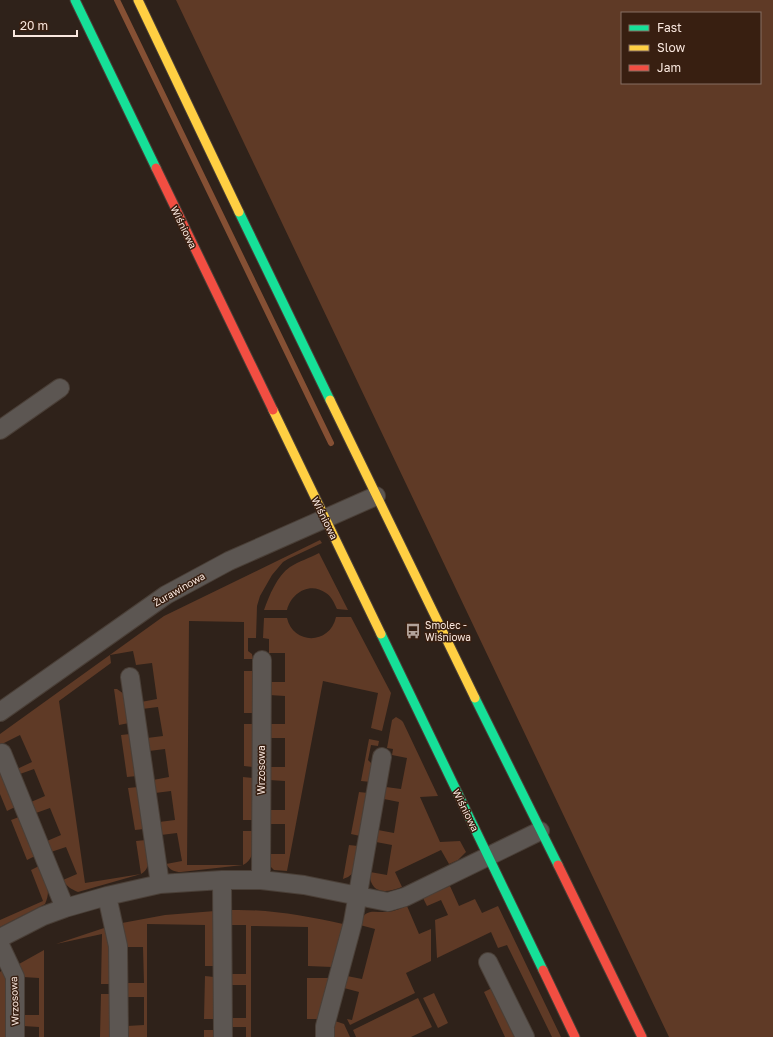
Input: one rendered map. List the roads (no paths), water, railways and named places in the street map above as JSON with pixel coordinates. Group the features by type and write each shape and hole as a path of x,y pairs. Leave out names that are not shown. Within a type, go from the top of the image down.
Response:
{"street":[{"name":"Wiśniowa","path":"75,0 575,1037"},
{"path":"138,0 274,287 642,1037"},
{"path":"0,430 60,388"},
{"name":"Żurawinowa","path":"0,712 166,595 229,561 376,496"},
{"name":"Wrzosowa","path":"261,880 262,660"},
{"path":"130,677 160,884"},
{"path":"2,753 65,908"},
{"path":"325,1037 325,1026 353,922 382,757"},
{"path":"0,938 43,916 65,908 107,896 160,884 222,880 261,880 304,885 388,902 405,897 540,831"},
{"path":"222,880 223,1037"},
{"path":"107,896 118,946 119,1037"},
{"name":"Wrzosowa","path":"0,945 15,977 15,1037"},
{"path":"488,962 525,1037"}],"waterway":[{"path":"117,0 331,443"}],"place":[{"name":"Smolec - Wiśniowa","path":"413,631"}]}
